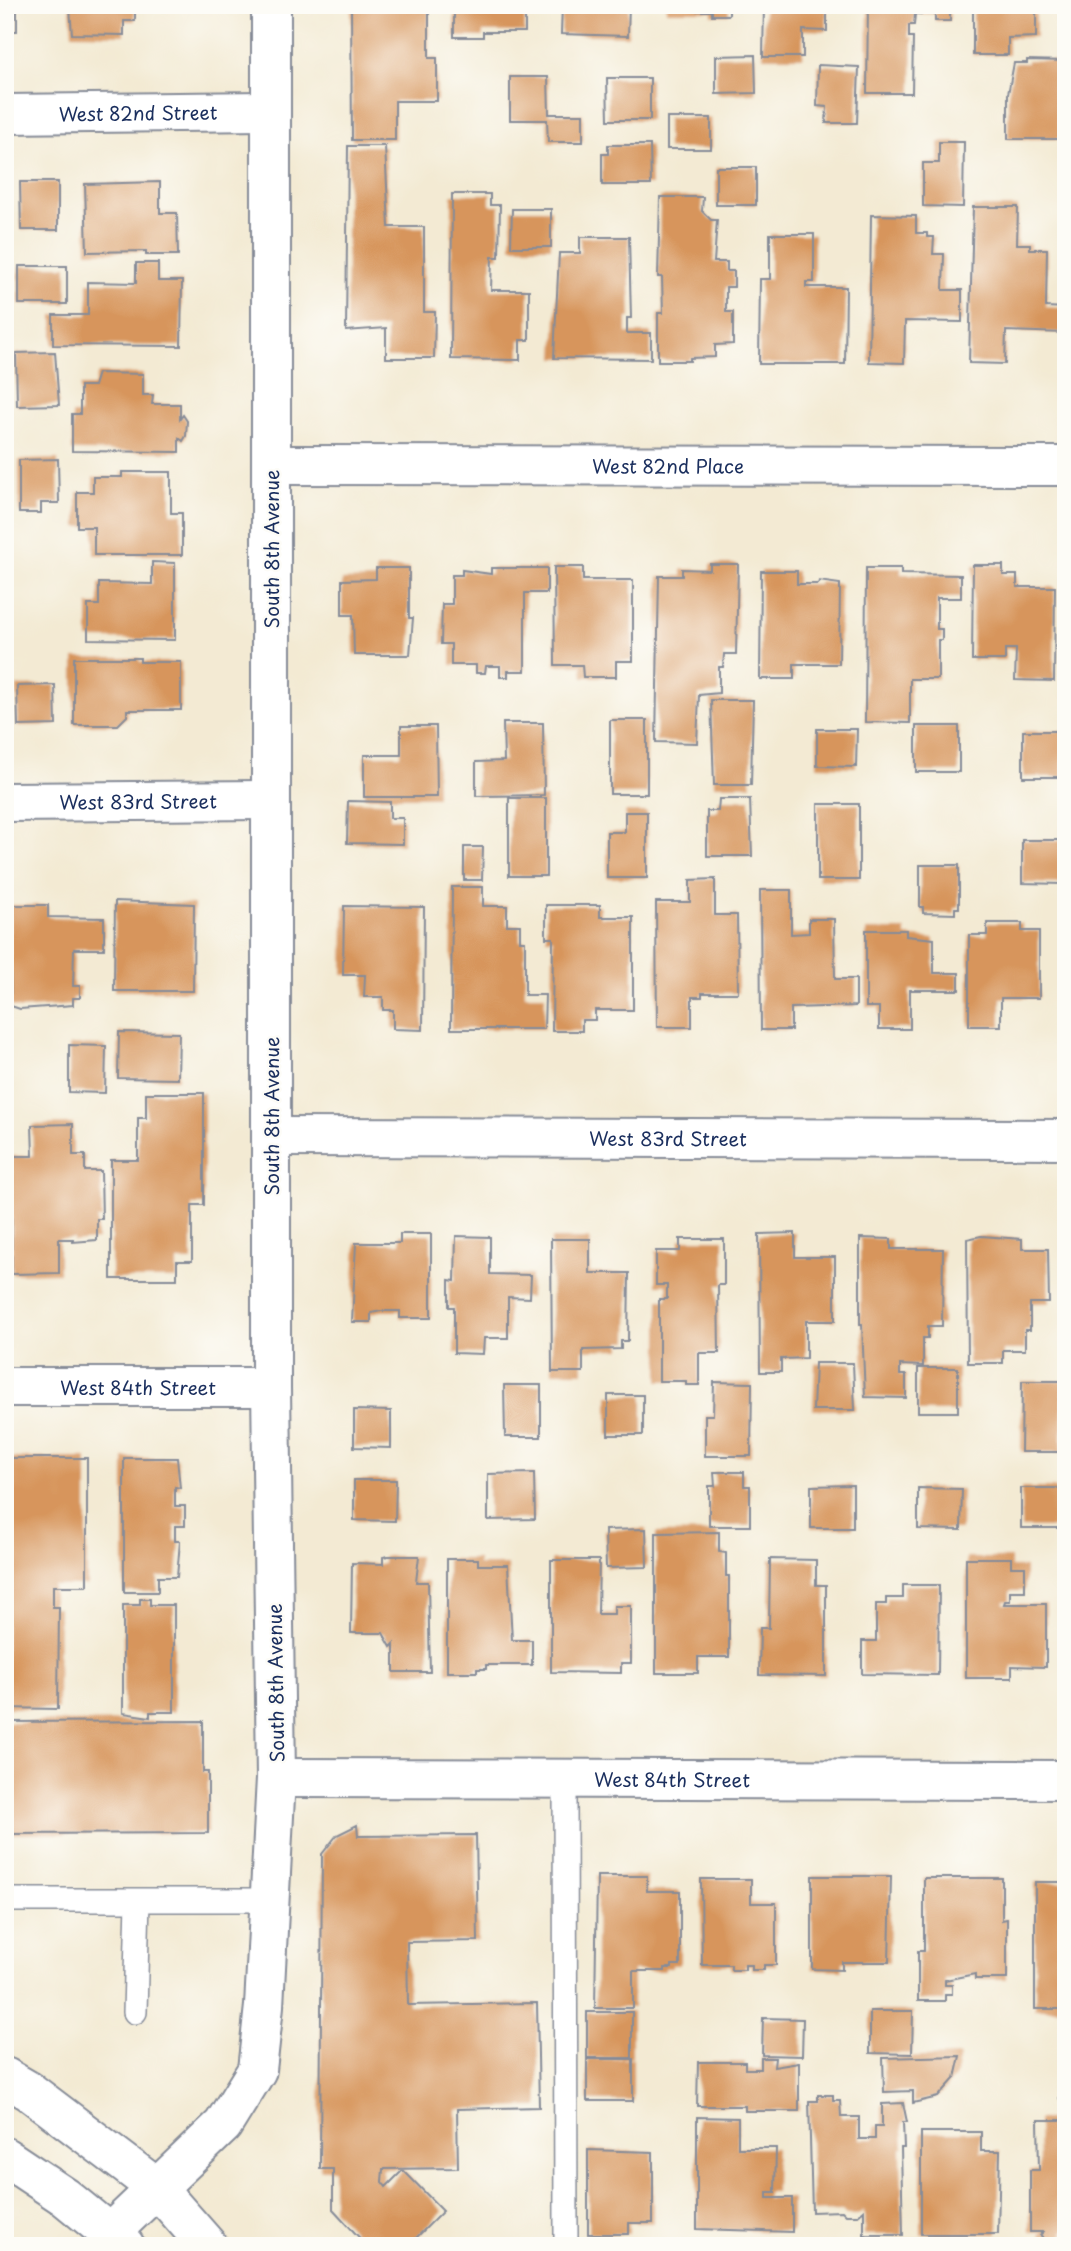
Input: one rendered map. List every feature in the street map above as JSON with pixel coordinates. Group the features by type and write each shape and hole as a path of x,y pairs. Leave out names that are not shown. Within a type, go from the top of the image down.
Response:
{"street":[{"name":"South 8th Avenue","path":"118,2239 157,2188 209,2141 257,2070 270,1900 276,1778 271,1387 271,5"},
{"name":"West 82nd Street","path":"5,114 271,111"},
{"name":"West 82nd Place","path":"271,465 1066,466"},
{"name":"West 83rd Street","path":"5,802 271,800"},
{"name":"West 83rd Street","path":"271,1137 1066,1139"},
{"name":"West 84th Street","path":"5,1387 271,1387"},
{"name":"West 84th Street","path":"276,1778 1066,1780"},
{"path":"5,2077 69,2120 157,2188 208,2246"},
{"path":"5,2157 65,2197 118,2239"}],"lane":[{"path":"565,1779 566,2246"},
{"path":"5,1900 270,1900"},
{"path":"135,2012 138,1900"}],"building":[{"path":"5,5 17,5 17,31 5,31"},
{"path":"65,5 135,5 135,21 124,21 124,35 72,34 70,8"},
{"path":"351,5 429,5 429,58 437,58 437,101 395,101 395,140 352,140"},
{"path":"454,5 525,5 525,32 483,32 483,37 454,37"},
{"path":"562,5 629,5 628,36 561,34"},
{"path":"666,5 729,5 729,15 712,15 712,11 666,11"},
{"path":"764,5 827,5 827,31 803,30 803,57 763,57"},
{"path":"868,5 950,5 950,21 935,21 935,14 915,14 914,25 909,25 909,37 913,37 912,93 867,93"},
{"path":"973,5 1049,5 1049,9 1036,9 1036,37 1008,38 1008,55 973,55"},
{"path":"755,55 756,93 716,94 716,56"},
{"path":"1027,60 1066,61 1066,139 1008,139 1008,94 1014,63 1027,63"},
{"path":"818,65 859,67 857,123 826,123 827,107 817,106"},
{"path":"510,77 548,77 549,114 583,114 583,142 548,142 547,120 510,120"},
{"path":"607,78 650,78 650,120 608,120"},
{"path":"667,118 711,118 711,149 667,149"},
{"path":"939,142 964,142 963,207 923,206 923,163 939,163"},
{"path":"608,145 650,145 651,185 602,185 602,154 608,154"},
{"path":"348,146 385,146 389,227 424,227 424,312 435,312 434,358 386,358 386,328 346,331"},
{"path":"716,167 756,167 756,205 716,205"},
{"path":"20,182 58,182 58,230 21,230"},
{"path":"160,182 160,213 177,213 178,255 146,255 146,251 87,252 85,184"},
{"path":"452,194 490,194 490,205 500,205 499,257 492,257 491,290 529,290 529,340 520,340 520,360 451,359"},
{"path":"660,197 703,197 702,211 711,220 717,220 714,262 727,262 727,271 734,271 734,287 726,287 726,312 733,312 733,344 715,345 715,357 690,358 690,361 658,361 658,313 663,313 662,277 658,277"},
{"path":"973,207 1018,207 1017,244 1030,244 1030,249 1047,249 1046,307 1066,308 1065,333 1006,331 1005,364 969,363"},
{"path":"512,209 551,209 551,247 511,247"},
{"path":"871,215 916,216 916,233 927,233 927,237 934,237 933,254 944,254 943,290 962,290 962,322 905,321 904,363 869,362"},
{"path":"770,234 814,234 814,282 806,282 806,287 846,287 845,364 759,364 760,279 770,279"},
{"path":"5,235 12,235 12,296 5,296"},
{"path":"580,237 629,237 631,318 627,318 627,333 651,333 651,359 554,358 559,253 580,253"},
{"path":"136,263 158,263 158,281 182,281 181,346 53,345 53,315 88,315 88,282 136,283"},
{"path":"19,266 67,266 67,304 19,304"},
{"path":"55,352 59,405 17,406 16,353"},
{"path":"98,373 143,374 143,395 153,395 152,404 180,404 180,419 183,415 187,421 186,436 183,441 179,438 179,452 72,451 72,414 80,414 80,386 94,386"},
{"path":"58,459 59,503 41,503 41,513 19,513 19,460"},
{"path":"122,472 171,472 171,513 182,513 182,555 94,555 94,527 77,527 77,492 93,492 93,477 122,477"},
{"path":"152,562 175,563 175,640 88,639 88,605 99,605 99,583 152,584"},
{"path":"710,564 738,564 736,654 724,654 723,667 719,667 719,693 699,695 697,743 656,742 659,576 682,576 682,569 710,570"},
{"path":"973,565 1003,565 1003,575 1017,575 1017,587 1055,587 1054,681 1015,680 1016,649 1005,649 1005,660 972,660"},
{"path":"554,567 583,567 583,580 633,580 633,661 616,661 616,677 583,677 582,665 555,665"},
{"path":"376,568 409,568 409,618 413,618 410,655 354,655 353,615 342,615 342,580 376,579"},
{"path":"491,568 547,568 547,593 525,593 525,671 508,671 508,677 500,677 500,666 486,666 485,673 476,673 476,665 451,665 451,644 441,644 442,604 452,604 452,575 462,575 462,570 491,574"},
{"path":"866,568 901,568 901,574 961,575 961,598 937,598 937,629 942,629 942,640 938,640 938,679 910,679 910,723 865,722"},
{"path":"761,571 797,571 797,584 818,584 819,581 840,584 839,664 794,664 794,679 760,679"},
{"path":"74,658 140,658 140,662 181,662 181,710 127,710 127,716 118,725 74,725"},
{"path":"55,685 56,725 18,726 17,686"},
{"path":"711,700 753,700 751,785 714,785"},
{"path":"610,720 647,720 647,794 610,794"},
{"path":"503,723 543,723 544,795 476,796 476,762 504,761"},
{"path":"401,726 436,726 437,797 364,797 364,755 401,755"},
{"path":"916,726 959,726 959,772 916,772"},
{"path":"817,729 857,729 856,767 817,766"},
{"path":"1023,731 1063,731 1063,777 1023,777"},
{"path":"509,798 546,798 546,876 509,876"},
{"path":"719,799 750,799 752,856 707,856 707,811 718,811"},
{"path":"348,801 390,802 390,818 403,818 403,844 347,843"},
{"path":"818,804 859,804 859,880 818,880"},
{"path":"625,812 647,812 647,878 607,878 607,832 625,832"},
{"path":"1022,840 1063,840 1062,884 1022,883"},
{"path":"464,847 483,847 482,880 464,880"},
{"path":"920,865 959,865 959,908 955,908 955,914 923,913 923,907 920,907"},
{"path":"715,879 715,915 737,915 738,993 702,993 702,997 692,997 692,1027 657,1027 656,902 690,902 690,880"},
{"path":"452,887 483,887 483,906 507,906 507,925 520,925 520,941 525,941 525,995 545,995 544,1029 451,1029"},
{"path":"760,890 791,890 791,934 809,933 809,919 834,919 835,979 856,979 856,1006 791,1008 791,1030 761,1030"},
{"path":"115,901 194,904 193,991 114,991"},
{"path":"9,905 48,905 48,917 104,918 104,949 74,949 73,986 80,986 80,998 73,998 73,1005 20,1009 11,1006"},
{"path":"546,905 600,905 600,917 633,917 633,1010 595,1010 595,1020 582,1020 582,1031 552,1031 553,938 546,938"},
{"path":"344,906 424,907 423,1030 393,1029 393,1010 383,1010 383,997 364,997 365,975 343,975"},
{"path":"987,923 1022,923 1022,931 1039,931 1039,998 1001,998 1001,1026 969,1026 969,935 987,935"},
{"path":"866,930 906,930 906,936 934,939 934,973 959,973 959,990 910,990 910,1029 879,1029 879,1007 866,1007"},
{"path":"119,1032 179,1033 178,1079 118,1078"},
{"path":"69,1045 106,1046 105,1093 69,1092"},
{"path":"146,1093 204,1093 204,1205 192,1205 192,1261 177,1261 177,1279 111,1279 111,1160 138,1160 138,1118 146,1118"},
{"path":"73,1124 73,1155 85,1155 85,1171 101,1171 102,1219 97,1219 97,1240 73,1242 73,1239 59,1239 59,1273 12,1274 11,1156 33,1156 32,1125"},
{"path":"795,1233 795,1257 835,1257 835,1321 806,1321 806,1358 781,1359 781,1372 760,1372 759,1234"},
{"path":"400,1234 431,1234 431,1318 400,1318 400,1311 381,1311 371,1313 371,1322 352,1322 356,1243 400,1243"},
{"path":"456,1236 490,1237 490,1274 531,1275 530,1298 508,1297 508,1338 484,1338 483,1354 454,1353 454,1307 449,1307 449,1280 455,1281"},
{"path":"981,1236 1022,1239 1022,1249 1048,1249 1049,1303 1030,1303 1030,1330 1025,1330 1025,1350 1003,1350 1003,1363 968,1363 967,1239"},
{"path":"860,1238 891,1239 891,1249 943,1249 942,1326 928,1326 928,1338 923,1338 923,1366 900,1365 900,1375 906,1375 906,1398 865,1397 860,1324"},
{"path":"551,1239 590,1239 590,1273 629,1273 628,1341 621,1341 621,1349 583,1350 583,1372 552,1372"},
{"path":"680,1239 724,1239 724,1285 718,1285 719,1353 699,1353 699,1385 686,1385 686,1381 659,1381 659,1299 667,1299 667,1285 656,1285 656,1251 680,1251"},
{"path":"815,1363 853,1363 855,1410 813,1410"},
{"path":"918,1368 958,1368 958,1412 918,1412"},
{"path":"1022,1381 1063,1381 1062,1452 1021,1452"},
{"path":"714,1382 752,1383 751,1456 705,1456 705,1415 713,1415"},
{"path":"504,1385 541,1385 541,1437 505,1437"},
{"path":"608,1395 643,1395 643,1435 608,1435"},
{"path":"354,1410 391,1411 391,1448 354,1447"},
{"path":"7,1458 87,1458 87,1586 53,1586 53,1607 59,1607 58,1709 5,1708"},
{"path":"124,1458 177,1458 180,1488 175,1487 175,1506 185,1506 185,1526 175,1526 175,1541 180,1541 177,1577 158,1577 158,1592 124,1592"},
{"path":"714,1472 744,1472 744,1486 750,1486 750,1526 709,1526 709,1486 715,1486"},
{"path":"534,1473 535,1519 488,1520 488,1474"},
{"path":"354,1480 396,1480 395,1521 354,1520"},
{"path":"853,1485 853,1528 811,1528 811,1486"},
{"path":"918,1488 962,1489 961,1530 918,1529"},
{"path":"1021,1488 1061,1488 1061,1528 1021,1528"},
{"path":"646,1529 647,1567 606,1568 605,1530"},
{"path":"719,1532 719,1552 726,1553 726,1576 729,1576 729,1657 698,1657 698,1673 656,1673 656,1533"},
{"path":"419,1556 416,1582 428,1582 430,1672 394,1672 394,1644 391,1647 383,1633 351,1633 352,1563 383,1564 383,1557"},
{"path":"966,1558 1011,1558 1011,1567 1025,1567 1025,1591 1010,1591 1010,1601 1005,1601 1004,1604 1046,1604 1046,1667 1012,1666 1012,1678 966,1678"},
{"path":"447,1559 478,1559 478,1565 508,1565 512,1640 532,1640 532,1665 486,1665 486,1669 477,1669 477,1672 447,1672"},
{"path":"770,1559 816,1560 816,1585 826,1585 826,1676 759,1675 760,1628 769,1628"},
{"path":"551,1560 599,1560 598,1614 614,1614 614,1606 631,1606 631,1663 621,1663 621,1673 551,1672"},
{"path":"903,1585 939,1585 938,1675 862,1674 862,1641 876,1641 876,1604 886,1604 886,1598 903,1598"},
{"path":"140,1599 150,1599 150,1605 174,1605 174,1712 150,1712 150,1717 123,1713 123,1605 140,1605"},
{"path":"203,1721 203,1772 208,1772 208,1833 5,1834 5,1722"},
{"path":"357,1825 358,1836 476,1835 478,1941 407,1942 408,2005 537,2003 539,2107 457,2109 458,2168 383,2169 382,2182 386,2187 403,2170 443,2211 408,2246 367,2246 333,2209 333,2169 320,2169 322,1854 337,1835"},
{"path":"597,1876 647,1876 647,1891 680,1891 680,1965 672,1965 672,1968 665,1968 665,1971 633,1971 633,2008 595,2008"},
{"path":"812,1876 891,1876 889,1962 842,1962 842,1970 812,1969"},
{"path":"924,1878 1002,1878 1002,1920 1007,1919 1007,1979 975,1979 975,1974 945,1980 945,1985 952,1985 952,1994 945,1994 945,2001 918,2001 918,1951 924,1951"},
{"path":"701,1879 751,1879 751,1903 776,1903 776,1965 764,1965 764,1970 752,1970 752,1965 745,1965 745,1970 731,1970 731,1965 702,1965"},
{"path":"1035,1882 1066,1882 1066,2009 1035,2009"},
{"path":"870,2011 913,2011 912,2054 870,2053"},
{"path":"587,2012 632,2012 632,2058 587,2058"},
{"path":"763,2018 803,2019 802,2056 762,2055"},
{"path":"960,2056 955,2078 938,2097 913,2103 913,2091 884,2092 883,2058"},
{"path":"761,2058 775,2058 774,2067 799,2063 799,2111 745,2111 745,2106 697,2106 698,2062 745,2062 745,2069 761,2069"},
{"path":"1060,2058 1066,2058 1066,2114 1059,2098"},
{"path":"587,2059 633,2059 633,2101 587,2101"},
{"path":"818,2095 833,2095 833,2100 840,2100 841,2117 859,2117 859,2139 875,2139 875,2126 882,2126 882,2104 903,2103 907,2122 903,2122 904,2148 901,2148 903,2235 864,2235 864,2210 858,2215 846,2215 842,2211 812,2212 809,2101 818,2101"},
{"path":"697,2117 738,2118 738,2148 776,2148 775,2192 767,2192 767,2198 792,2198 792,2232 697,2229"},
{"path":"1038,2120 1066,2120 1066,2231 1063,2231 1066,2237 1063,2240 1046,2240 1040,2235 1043,2232 1030,2232 1030,2170 1039,2170"},
{"path":"921,2132 981,2132 981,2151 1000,2151 998,2234 921,2234"},
{"path":"588,2150 653,2152 653,2223 629,2223 629,2234 588,2234"}]}
